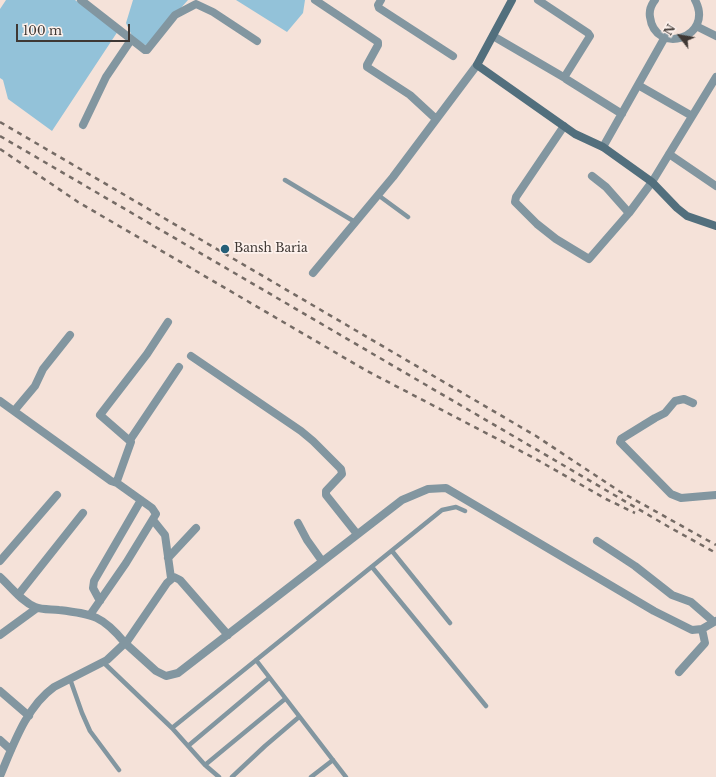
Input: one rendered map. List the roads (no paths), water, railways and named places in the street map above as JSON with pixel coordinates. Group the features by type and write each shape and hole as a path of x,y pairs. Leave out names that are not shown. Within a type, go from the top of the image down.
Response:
{"street":[{"path":"81,0 143,50 148,50 175,15 196,4 213,12 257,41"},
{"path":"315,0 378,42 378,45 367,66 410,95 436,120"},
{"path":"381,0 379,8 453,56"},
{"path":"313,274 378,195 477,65 512,0"},
{"path":"538,0 588,33 590,36 565,78"},
{"path":"652,1 650,12 651,23 657,32 665,38 675,39 686,37 699,21 699,11 695,0"},
{"path":"696,26 716,36"},
{"path":"493,36 558,76 565,78 622,114"},
{"path":"603,147 665,38"},
{"path":"83,125 106,77 131,40"},
{"path":"477,65 575,134 603,147 652,182 677,208 687,216 716,226"},
{"path":"564,126 516,197 515,202 537,224 556,239 587,259 592,258 652,182 716,77"},
{"path":"638,85 692,116"},
{"path":"669,154 716,186"},
{"path":"592,176 606,187 629,213"},
{"path":"130,440 100,415 147,354 168,322"},
{"path":"14,411 35,386 43,369 70,335"},
{"path":"191,356 301,431 341,469 342,474 326,491 326,495 357,534"},
{"path":"118,483 117,481 131,444 130,440 179,367"},
{"path":"692,403 684,399 675,401 665,413 654,418 620,442 671,494 676,497 681,498 716,495"},
{"path":"0,401 111,481 118,483 155,511 153,520 126,563 90,614"},
{"path":"0,576 18,595 37,608 90,614 107,622 126,643 156,671 166,676 171,676 178,673 228,635 402,500 412,494 428,489 446,488 654,611 692,630 702,629 715,621 691,602 672,595 635,566 597,540"},
{"path":"0,562 57,495"},
{"path":"100,601 93,588 94,580 141,500"},
{"path":"18,595 83,512"},
{"path":"0,776 29,716 46,692 103,662 126,643 171,578 165,536 153,520"},
{"path":"298,523 307,540 322,561"},
{"path":"168,558 196,528"},
{"path":"171,578 180,580 228,635"},
{"path":"0,635 37,608"},
{"path":"679,672 705,643 702,629"},
{"path":"0,691 29,716"},
{"path":"0,740 12,750"}],"lane":[{"path":"285,180 355,222"},
{"path":"378,195 408,217"},
{"path":"172,728 442,510 456,507 465,511"},
{"path":"392,551 450,623"},
{"path":"372,567 486,706"},
{"path":"256,660 346,777"},
{"path":"103,662 172,728 219,777"},
{"path":"188,746 269,678"},
{"path":"70,679 90,731 119,770"},
{"path":"205,764 286,699"},
{"path":"232,777 265,746 300,717"},
{"path":"311,777 333,760"}],"water":[{"path":"6,0 75,0 118,31 52,131 8,99 3,80 0,78 0,9"},
{"path":"133,0 188,0 147,46 133,38 126,23"},
{"path":"236,0 305,0 303,13 287,32"}],"railway":[{"path":"0,122 536,436 619,491 716,545"},
{"path":"0,136 716,553"},
{"path":"0,149 78,202 367,371 534,458 606,499 635,513"}],"place":[{"name":"Bansh Baria","path":"225,249"}]}
